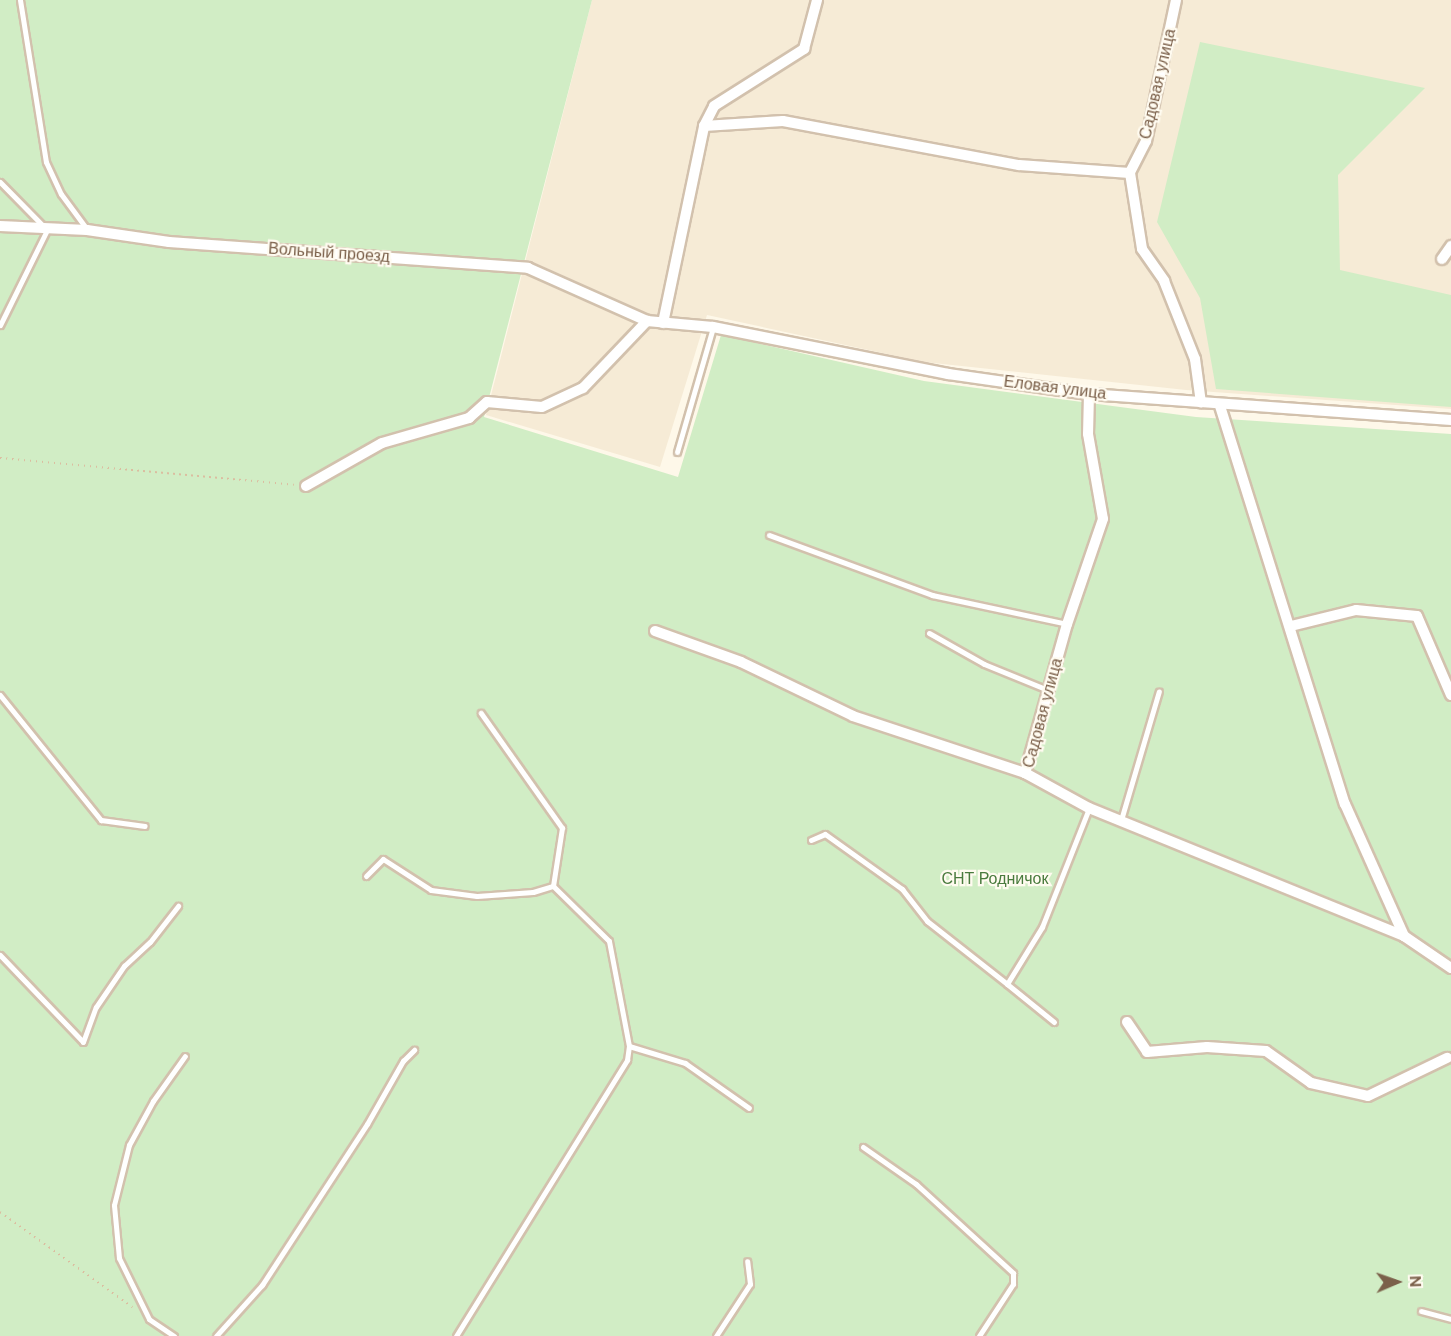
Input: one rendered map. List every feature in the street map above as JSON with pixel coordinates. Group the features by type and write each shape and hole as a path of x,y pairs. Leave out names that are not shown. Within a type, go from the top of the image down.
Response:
{"street":[{"path":"663,323 704,126 714,106 804,49 816,0"},
{"name":"Садовая улица","path":"1130,173 1146,141 1176,0"},
{"path":"704,126 783,121 1019,165 1130,173 1142,249 1164,281 1195,359 1201,403"},
{"name":"Вольный проезд","path":"0,226 47,230 87,230 169,242 528,268 647,321"},
{"path":"1442,259 1451,246"},
{"path":"306,486 382,443 469,418 487,402 542,407 573,393 611,362 647,321"},
{"name":"Еловая улица","path":"647,321 713,327 948,374 1089,394 1451,420"},
{"name":"Садовая улица","path":"1089,394 1088,434 1103,519 1067,624 1025,773 1089,808 1404,936 1451,968"},
{"path":"1220,405 1345,804 1404,936"},
{"path":"1291,626 1356,610 1413,614 1451,695"},
{"path":"655,631 741,662 853,716 1025,773"},
{"path":"1127,1022 1147,1052 1207,1047 1266,1051 1311,1083 1368,1096 1449,1057 1451,1070"}],"lane":[{"path":"20,0 46,162 61,194 87,230"},
{"path":"0,182 47,230 0,325"},
{"path":"677,452 713,327"},
{"path":"769,535 932,595 1067,624"},
{"path":"929,633 984,664 1048,690"},
{"path":"1121,820 1159,691"},
{"path":"0,695 101,820 146,826"},
{"path":"481,713 562,828 552,886"},
{"path":"1007,984 1042,927 1089,808"},
{"path":"811,840 825,834 902,889 927,921 1054,1022"},
{"path":"366,876 383,859 431,890 477,896 533,892 552,886"},
{"path":"456,1336 627,1060 629,1046 609,941 552,886"},
{"path":"0,955 83,1042 96,1007 124,966 150,942 178,906"},
{"path":"629,1046 685,1063 749,1108"},
{"path":"216,1336 262,1285 367,1124 403,1061 414,1050"},
{"path":"174,1336 149,1319 119,1258 114,1205 129,1144 153,1101 185,1056"},
{"path":"863,1147 916,1184 1013,1273 1013,1284 979,1336"},
{"path":"716,1336 750,1284 747,1261"},
{"path":"1421,1311 1451,1319"}],"path":[{"path":"0,458 306,486"},
{"path":"0,1212 149,1319"}],"shaded area":[{"path":"592,0 1451,0 1451,409 1186,390 924,362 707,315 660,467 486,415"}],"green space":[{"name":"СНТ Родничок","path":"0,0 592,0 484,417 678,477 721,335 924,381 1196,417 1451,434 1451,1336 0,1336"},
{"path":"1200,42 1425,88 1338,175 1340,270 1451,295 1451,407 1216,389 1200,298 1157,222"}]}
